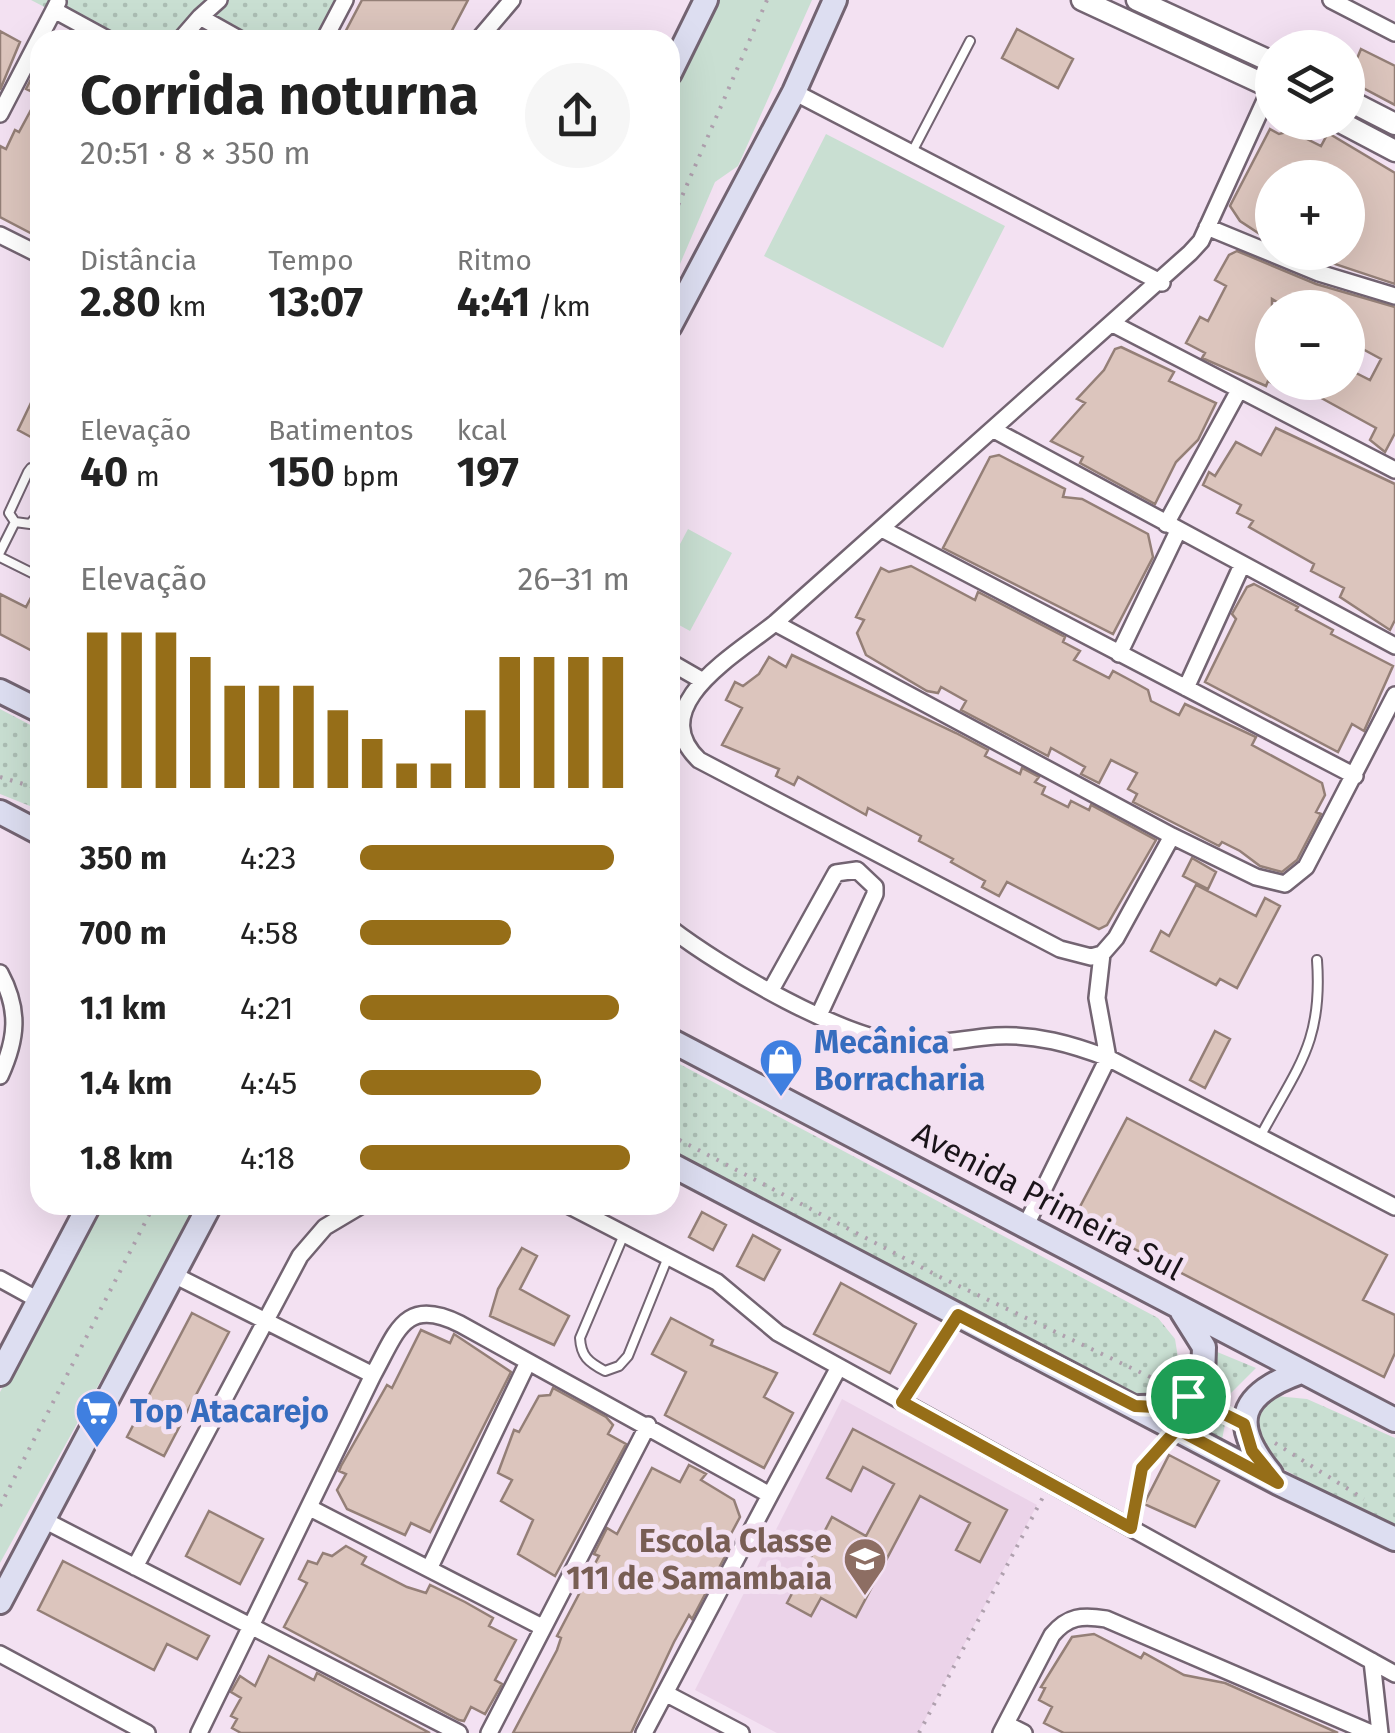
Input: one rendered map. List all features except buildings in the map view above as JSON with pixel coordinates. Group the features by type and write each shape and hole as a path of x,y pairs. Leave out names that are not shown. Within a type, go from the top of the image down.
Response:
{"main road":[{"path":"680,53 706,0"},
{"path":"681,284 794,92 835,0"},
{"path":"0,691 30,706"},
{"path":"0,812 30,828"},
{"name":"Avenida Primeira Sul","path":"680,1045 1395,1420"},
{"path":"680,1169 1278,1483 1395,1540"},
{"path":"0,1374 84,1215"},
{"path":"0,1602 205,1215"},
{"path":"1135,1406 1156,1407 1188,1396 1203,1380 1206,1357 1199,1336 1176,1305"},
{"path":"1278,1483 1252,1451 1244,1424 1256,1394 1301,1372"}],"street":[{"path":"188,30 219,0"},
{"path":"330,30 346,0"},
{"path":"486,30 512,0"},
{"path":"1082,0 1255,79"},
{"path":"1137,0 1255,54"},
{"path":"1331,0 1395,34"},
{"path":"44,30 57,5 94,30"},
{"path":"200,16 224,30"},
{"path":"0,114 30,57"},
{"path":"794,92 1162,282"},
{"path":"1365,109 1395,124"},
{"path":"680,720 688,700 704,681 775,624 1162,282 1200,241 1255,124"},
{"path":"1365,135 1395,151"},
{"path":"1207,227 1320,273 1395,296"},
{"path":"0,235 30,250"},
{"path":"1115,325 1395,470"},
{"path":"1119,654 1172,527 1238,392"},
{"path":"994,430 1395,646"},
{"path":"882,529 1355,776"},
{"path":"1186,688 1242,565"},
{"path":"775,624 1172,836 1256,877 1284,884 1306,867 1395,695"},
{"path":"680,668 704,681"},
{"path":"680,726 684,741 699,760 1060,949 1092,957 1102,954 1116,938 1172,836"},
{"path":"771,990 836,873 856,870 875,887 875,894 819,1016"},
{"path":"680,934 819,1016 882,1041 912,1044 1032,1037 1073,1045 1108,1058 1395,1207"},
{"path":"1026,1225 1108,1058 1097,998 1102,954"},
{"path":"0,974 13,1000 16,1018 13,1047 0,1076"},
{"path":"135,1567 311,1241 345,1215"},
{"path":"589,1215 717,1282 778,1333 1395,1674"},
{"path":"174,1275 372,1375"},
{"path":"0,1279 40,1301"},
{"path":"199,1733 372,1375 401,1324 420,1312 443,1316 770,1494"},
{"path":"430,1568 528,1362"},
{"path":"644,1733 838,1366"},
{"path":"489,1733 648,1425"},
{"path":"310,1508 542,1626"},
{"path":"44,1520 459,1733"},
{"path":"1024,1733 1004,1728 1052,1634 1062,1623 1086,1615 1106,1618 1369,1732 1372,1661"},
{"path":"0,1654 146,1733"},
{"path":"664,1693 741,1733"}],"lane":[{"path":"912,154 970,41"},
{"path":"30,469 9,513 16,522 30,524"},
{"path":"16,522 0,555 30,572"},
{"path":"1260,1137 1314,1037 1320,1004 1317,960"},
{"path":"624,1232 580,1338 581,1352 590,1363 605,1370 619,1366 628,1356 668,1255"}],"path":[{"path":"680,201 767,0"},
{"path":"0,778 30,786"},
{"path":"680,1141 940,1277 1244,1424"},
{"path":"0,1506 149,1215"},
{"path":"902,1402 958,1315"},
{"path":"1131,1528 1142,1468 1177,1429"},
{"path":"1274,1443 1366,1500"},
{"path":"920,1733 1051,1484"}],"shaded area":[{"name":"Escola Classe 111 de Samambaia","path":"842,1399 1037,1505 918,1733 777,1733 695,1690"}],"green space":[{"path":"31,0 338,0 322,30 231,30 224,26 219,30 89,30"},
{"path":"715,0 812,0 738,166 715,182 680,264 680,72"},
{"path":"826,134 1005,226 943,348 764,256"},
{"path":"688,529 732,553 690,631 680,626 680,544"},
{"path":"0,709 30,725 30,806 0,794"},
{"path":"680,1064 1158,1318 1175,1339 1180,1370 1162,1397 1135,1396 680,1159"},
{"path":"97,1215 192,1215 0,1563 0,1392"},
{"path":"1210,1349 1256,1368 1231,1393 1220,1450 1169,1420 1201,1390"},
{"path":"1276,1396 1307,1399 1395,1438 1395,1529 1268,1461 1253,1439 1261,1410"}],"place":[{"name":"Mecânica Borracharia","path":"781,1098"},
{"name":"Top Atacarejo","path":"97,1449"},
{"name":"Escola Classe 111 de Samambaia","path":"865,1597"}],"route":[{"path":"958,1315 1135,1406 1156,1407 1188,1396 1244,1424 1252,1451 1278,1483 1177,1429 1142,1468 1136,1482 1131,1528 902,1402 933,1348 958,1315"}]}
